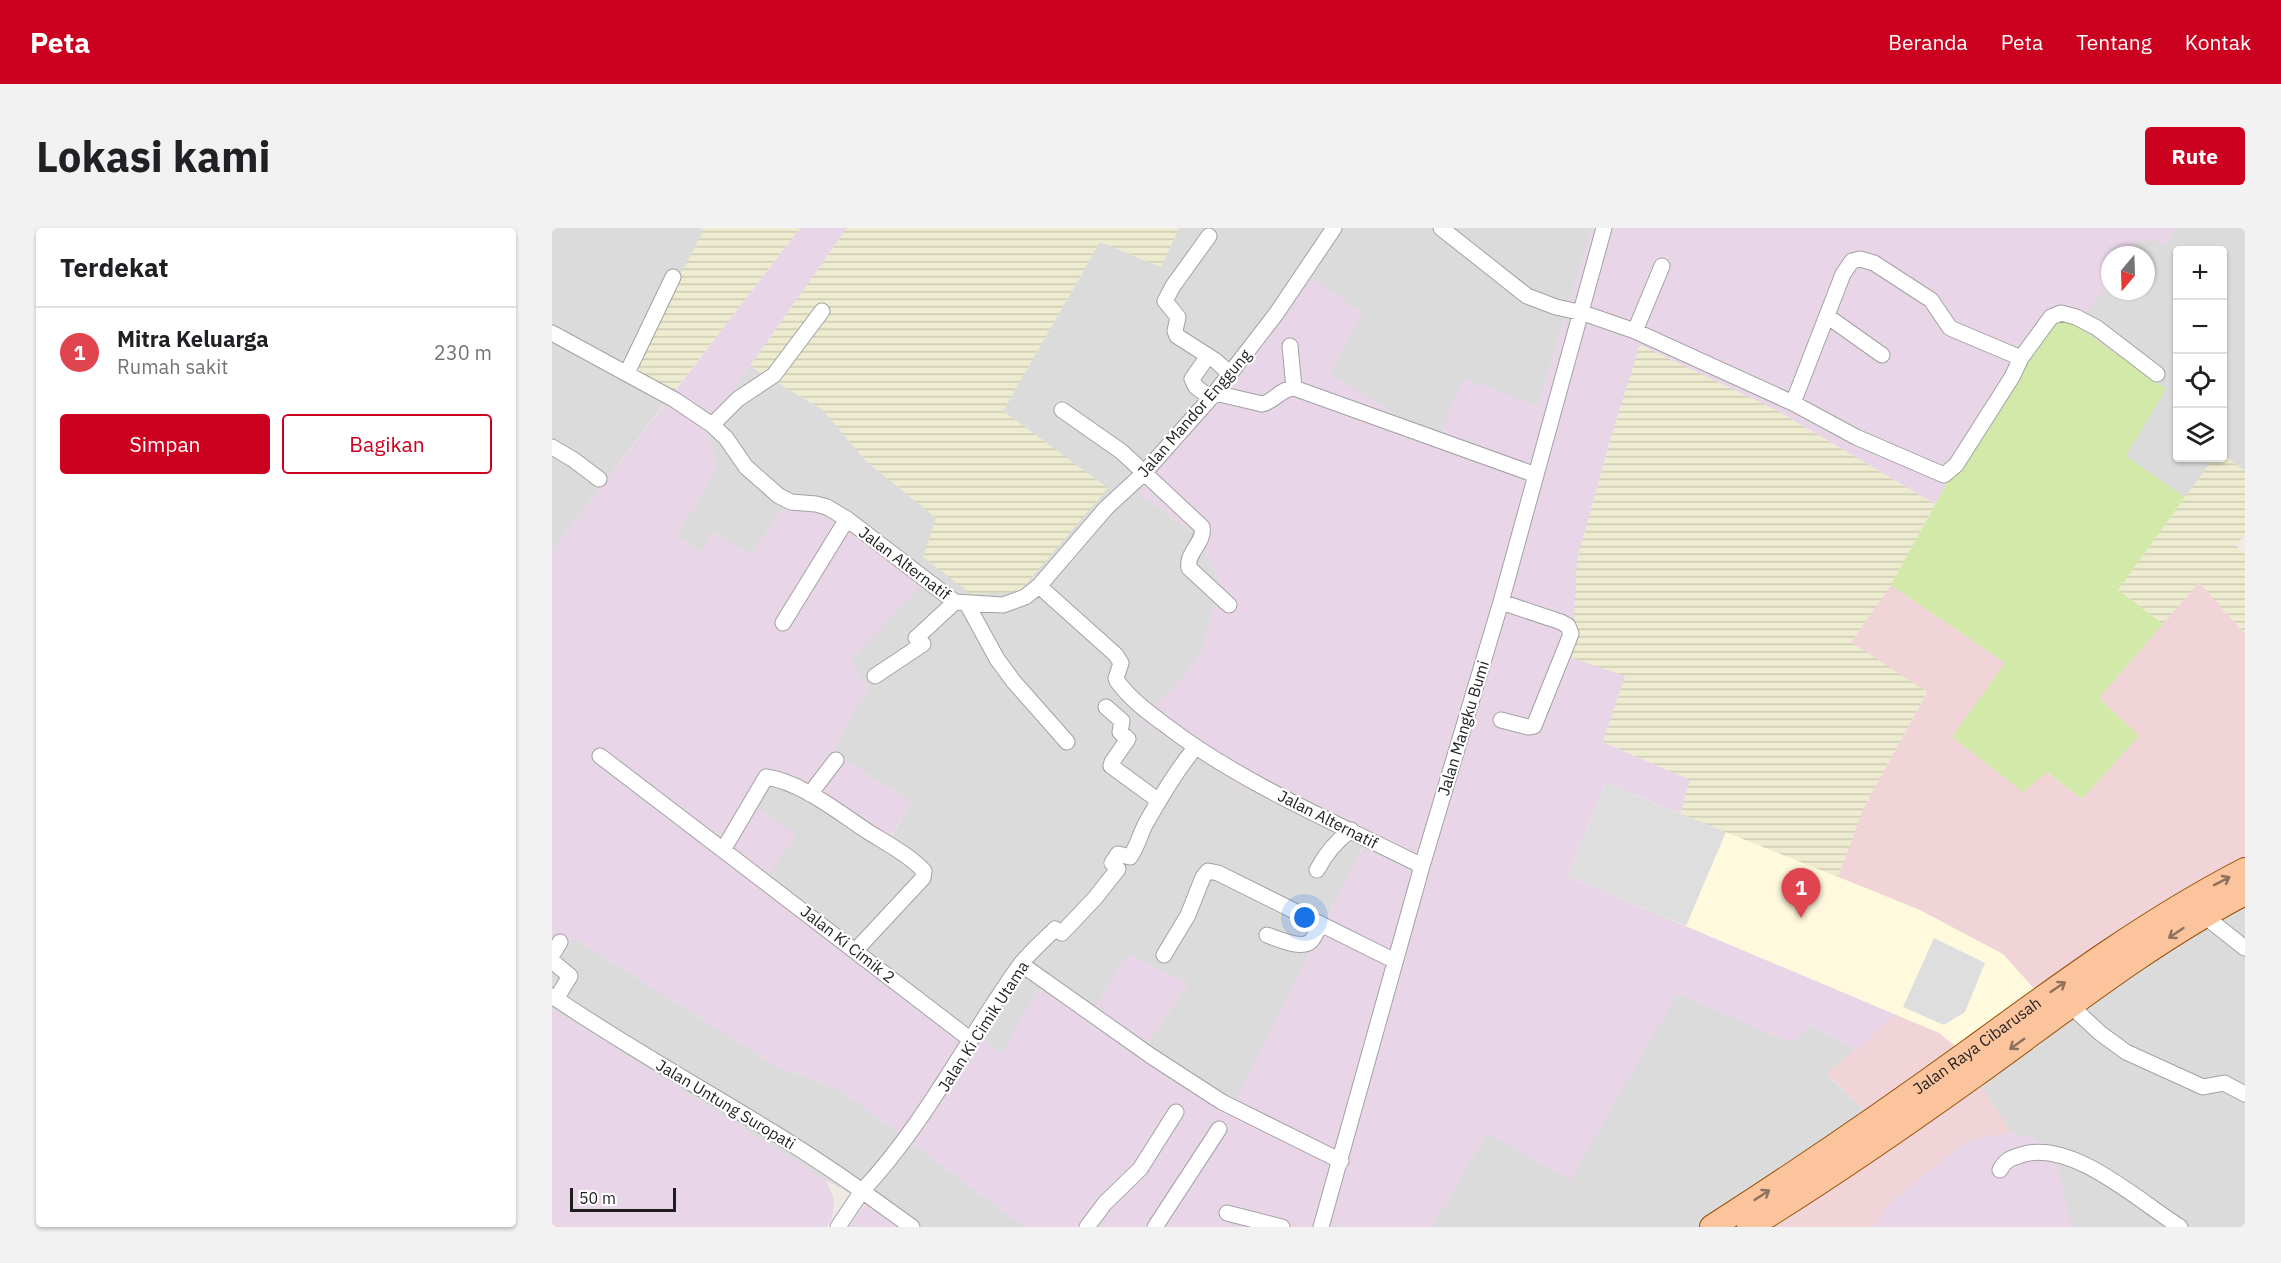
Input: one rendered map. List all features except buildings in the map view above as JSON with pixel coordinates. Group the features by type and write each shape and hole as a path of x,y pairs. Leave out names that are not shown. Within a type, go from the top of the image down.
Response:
{"main road":[{"name":"Jalan Raya Cibarusah","path":"1756,1226 1808,1191 1853,1147 2034,1003 2127,939 2191,899 2245,870"},
{"name":"Jalan Raya Cibarusah","path":"1712,1227 1974,1075 2070,1005 2203,915 2245,893"}],"street":[{"name":"Jalan Mandor Enggung","path":"1039,586 1106,508 1144,473 1213,396 1276,314 1334,228"},
{"path":"1441,228 1502,274 1521,292 1556,307 1582,313 1635,331 1793,403 1856,437 1944,474 1956,465 2012,377 2021,358 2051,317 2061,313 2076,317 2097,328 2157,374"},
{"name":"Jalan Mangku Bumi","path":"1321,1227 1422,866 1501,602 1605,228"},
{"path":"1209,237 1173,286 1165,301 1178,317 1175,331 1177,336 1208,356 1230,374"},
{"path":"1793,403 1844,274 1852,261 1860,259 1868,260 1931,300 1950,328 2021,358"},
{"path":"1635,331 1662,266"},
{"path":"627,373 673,277"},
{"path":"712,425 738,399 774,375 822,310"},
{"path":"1827,316 1882,355"},
{"name":"Jalan Alternatif","path":"552,333 675,400 712,425 726,438 746,467 779,496 791,502 827,507 847,519 961,603 1003,605 1013,603 1039,586 1116,655 1121,663 1116,679 1137,704 1195,748 1262,785 1422,866"},
{"path":"1290,346 1294,388"},
{"path":"1208,356 1192,382 1213,396 1262,404 1279,393 1294,388 1536,475"},
{"path":"1062,410 1122,452 1202,527 1201,537 1191,552 1189,568 1229,605"},
{"path":"552,447 599,479"},
{"path":"783,623 847,519"},
{"path":"1501,602 1561,622 1568,626 1571,634 1534,726 1528,727 1501,720"},
{"path":"875,676 923,644 916,638 961,603 1014,682 1068,742"},
{"path":"1106,707 1122,721 1120,732 1128,739 1111,766 1159,801"},
{"name":"Jalan Ki Cimik Utama","path":"862,1191 903,1145 1021,964 1054,929 1062,933 1095,898 1118,869 1112,863 1118,854 1130,857 1159,801 1195,748"},
{"name":"Jalan Ki Cimik 2","path":"600,756 856,950 971,1041"},
{"path":"810,794 836,759"},
{"path":"723,850 765,777 784,782 810,794 887,843 924,871 923,878 856,950"},
{"path":"1317,870 1326,854 1339,839 1351,830"},
{"path":"1164,956 1188,915 1203,877 1208,871 1218,873 1395,961"},
{"path":"2203,915 2245,948"},
{"path":"1267,935 1307,944 1312,941 1320,924"},
{"path":"552,961 570,976 554,997"},
{"path":"1021,964 1151,1056 1222,1102 1341,1161"},
{"name":"Jalan Untung Suropati","path":"554,997 681,1078 784,1138 862,1191"},
{"path":"2070,1005 2100,1033 2126,1052 2203,1087 2229,1084 2245,1094"},
{"path":"1087,1227 1105,1203 1140,1169 1176,1112"},
{"path":"1155,1227 1219,1129"},
{"path":"2000,1170 2007,1159 2031,1151 2058,1155 2106,1177 2180,1227"},
{"path":"838,1227 862,1191 912,1227"},
{"path":"1227,1214 1282,1227"}],"shaded area":[{"path":"552,228 700,228 704,230 668,399 552,551"},
{"path":"700,228 800,228 668,399 627,374 704,230"},
{"path":"800,228 847,228 705,430 718,466 677,535 701,553 713,532 751,554 785,506 809,510 856,532 922,584 851,661 868,688 832,752 911,802 887,844 764,774 748,802 796,835 765,880 1001,1053 1043,981 1091,1013 1128,954 1189,983 1143,1050 1233,1105 1364,846 1234,783 1139,719 1175,687 1202,653 1219,582 1198,536 1139,493 1308,275 1363,313 1330,373 1437,442 1463,378 1538,406 1592,228 2176,228 2165,245 2141,237 2134,246 2101,246 2101,293 2087,312 2054,310 2017,355 1935,504 1776,410 1640,345 1612,434 1577,560 1625,676 1603,742 1690,780 1680,814 1606,783 1686,926 1896,1014 1856,1050 1810,1025 1793,1043 1677,994 1570,1181 1487,1132 1432,1227 1025,1227 839,1089 778,1067 574,938 552,972 552,551"},
{"path":"847,228 1179,228 1161,267 1100,242 1003,411 1108,488 1019,592 971,594 923,557 936,518 865,460 823,410 750,366"},
{"path":"1179,228 1592,228 1538,406 1437,442 1329,373 1139,493 1198,536 1219,582 1202,653 1175,687 1139,719 1364,845 1233,1105 1143,1050 1189,983 1091,1013 1001,1053 765,880 748,801 764,774 888,844 911,802 832,752 868,688 851,661 785,506 751,554 713,532 701,553 677,535 718,466 705,430 750,366 823,410 865,460 937,518 923,557 1100,242 1161,267"},
{"path":"1935,228 2245,228 2245,471 2227,457 2227,246 2173,246 2173,462 2211,462 2185,497 2126,456 2166,389"},
{"path":"1640,345 1776,410 1935,504 1891,585 1851,642 1927,692 1864,807 1838,877 1680,814 1690,780 1603,742 1625,676 1572,658 1577,560 1612,434"},
{"path":"2227,457 2245,471 2245,535 2235,545 2245,554 2245,634 2199,582 2163,624 2117,590 2211,462 2227,462"},
{"path":"2199,582 2245,634 2245,857 2077,960 1961,1056 2011,1132 2053,1146 2071,1227 1749,1227 1899,1144 1827,1074 1895,1014 1686,926 1680,814 1838,877 1864,807 1927,693 1851,642 1891,585 2005,663 2046,772 2082,799 2139,736 2099,698"},
{"path":"1606,783 1920,910 2003,954 2036,991 1960,1050 1939,1033 1567,876"},
{"path":"1606,783 1726,832 1686,926 1567,876"},
{"path":"2245,857 2245,1227 1873,1227 1961,1056 2077,960"},
{"path":"574,938 778,1067 839,1089 1025,1227 899,1227 866,1202 826,1180 834,1200 832,1219 826,1227 552,1227 552,972"},
{"path":"1934,938 1985,963 1965,1012 1944,1025 1903,1007"},
{"path":"1677,993 1793,1043 1810,1025 1856,1050 1827,1075 1900,1144 1747,1227 1432,1227 1487,1132 1570,1180"},
{"path":"552,1008 825,1179 834,1200 832,1219 826,1227 552,1227"},
{"path":"2011,1132 2053,1146 2071,1227 1873,1227 1890,1203 1966,1141"},
{"path":"866,1202 899,1227 849,1227"}],"green space":[{"path":"2054,310 2166,389 2126,456 2185,497 2118,590 2163,624 2099,698 2139,736 2082,799 2047,772 2023,792 1952,737 2005,663 1891,585 2017,355"}],"place":[{"name":"Mitra Keluarga","path":"1801,918"}]}
